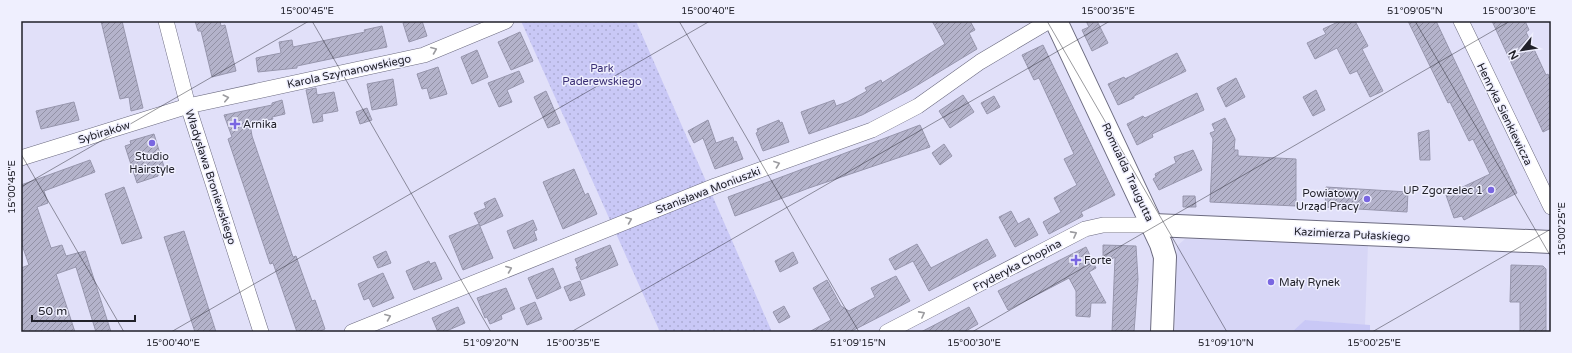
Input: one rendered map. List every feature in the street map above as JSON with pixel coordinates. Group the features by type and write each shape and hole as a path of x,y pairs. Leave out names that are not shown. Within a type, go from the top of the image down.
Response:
{"street":[{"name":"Władysława Broniewskiego","path":"166,21 188,106 261,332"},
{"name":"Karola Szymanowskiego","path":"188,106 424,55 506,21"},
{"name":"Stanisława Moniuszki","path":"352,332 715,186 872,130 918,106 980,62 1050,21"},
{"name":"Romualda Traugutta","path":"1056,21 1153,225 1165,257 1162,332"},
{"name":"Henryka Sienkiewicza","path":"1461,21 1551,207"},
{"name":"Sybiraków","path":"21,158 188,106"},
{"name":"Fryderyka Chopina","path":"887,332 1085,229 1103,225 1153,225"},
{"name":"Kazimierza Pułaskiego","path":"1153,225 1551,242"}],"shaded area":[{"name":"Mały Rynek","path":"1185,239 1368,244 1365,325 1305,320 1292,332 1175,332 1177,246"}],"green space":[{"name":"Park Paderewskiego","path":"521,21 636,21 772,332 660,332"},
{"path":"1305,320 1370,325 1370,332 1292,332"}],"building":[{"path":"101,21 122,21 143,108 131,111 129,97 120,99"},
{"path":"195,21 220,21 221,26 225,25 236,71 212,77 201,31 198,31"},
{"path":"410,21 422,21 427,36 409,42 403,23"},
{"path":"932,21 970,21 975,30 969,33 977,49 911,89 862,115 809,134 801,112 834,100 836,106 847,102 867,91 865,88 881,80 882,83 945,44"},
{"path":"1086,21 1097,21 1108,43 1092,51 1082,30 1089,27"},
{"path":"1340,21 1355,21 1368,46 1362,49 1383,91 1370,97 1357,71 1350,74 1337,48 1315,59 1307,43 1326,34 1323,29"},
{"path":"1408,21 1436,21 1517,193 1464,220 1462,216 1454,218 1446,195 1490,174 1473,139 1469,141 1450,102 1448,103"},
{"path":"1492,21 1525,21 1529,30 1526,32 1546,75 1548,74 1551,81 1551,128 1543,132"},
{"path":"382,26 387,47 297,66 297,68 258,72 256,58 281,53 279,42 292,40 293,47 365,32 364,30"},
{"path":"520,32 533,61 511,70 498,42"},
{"path":"1043,45 1115,195 1081,212 1083,216 1049,234 1043,222 1061,212 1054,198 1077,185 1064,159 1074,154 1039,78 1034,80 1022,55"},
{"path":"477,50 488,77 472,84 461,57"},
{"path":"1177,53 1186,71 1118,105 1108,84 1124,77 1125,79"},
{"path":"438,67 447,94 430,99 427,88 422,89 417,74"},
{"path":"519,71 524,82 507,90 512,102 499,107 488,83"},
{"path":"1236,78 1245,97 1226,107 1217,88"},
{"path":"393,79 397,105 372,110 367,84"},
{"path":"316,88 317,95 334,92 338,111 322,114 323,121 313,123 306,90"},
{"path":"1316,90 1325,110 1313,116 1303,97"},
{"path":"546,91 560,123 548,128 534,97"},
{"path":"1197,93 1204,110 1152,134 1153,137 1137,145 1127,124 1143,116 1145,118"},
{"path":"963,95 974,112 950,128 939,111"},
{"path":"994,96 1000,107 987,114 981,103"},
{"path":"282,100 285,114 272,117 273,119 250,124 252,136 293,257 296,256 312,301 315,300 325,329 318,332 297,332 273,263 270,264 228,139 232,137 224,115 272,105 272,103"},
{"path":"74,102 79,120 41,129 36,111"},
{"path":"367,108 372,120 360,124 356,112"},
{"path":"1225,118 1235,139 1234,150 1238,150 1238,156 1296,159 1296,206 1210,202 1213,139 1210,133 1215,131 1212,124"},
{"path":"708,120 716,143 733,137 743,159 715,169 703,138 694,143 688,131"},
{"path":"779,120 780,123 782,122 789,142 763,151 756,133 758,132 757,129"},
{"path":"920,125 930,147 809,188 735,216 728,197"},
{"path":"1429,130 1430,160 1420,160 1418,133"},
{"path":"154,134 165,170 158,173 158,176 137,183 125,146 131,144 130,141"},
{"path":"944,144 952,156 940,165 932,153"},
{"path":"1193,150 1202,170 1159,190 1153,179 1156,177 1155,174 1176,163 1174,157"},
{"path":"90,160 95,172 44,191 48,203 37,207 51,248 62,245 66,256 85,251 111,332 96,332 76,267 56,274 75,332 21,332 21,268 29,265 21,242 21,185"},
{"path":"574,169 585,195 588,193 597,214 563,229 543,182"},
{"path":"124,187 142,238 122,244 105,194"},
{"path":"1326,187 1408,192 1407,212 1325,207"},
{"path":"1183,196 1195,196 1196,207 1183,207"},
{"path":"495,198 503,216 480,226 474,213 486,208 484,203"},
{"path":"1011,211 1018,224 1029,218 1038,235 1015,247 999,217"},
{"path":"533,220 537,230 534,231 537,240 514,249 507,231"},
{"path":"479,224 493,258 463,270 449,236"},
{"path":"184,231 216,332 195,332 164,237"},
{"path":"987,239 996,256 929,291 913,261 895,270 889,259 917,244 931,268"},
{"path":"610,245 618,265 581,280 576,267 578,266 575,259"},
{"path":"1103,245 1136,246 1138,279 1134,332 1112,332 1115,257 1103,264"},
{"path":"1086,247 1096,268 1089,272 1106,303 1091,303 1090,317 1076,316 1076,291 1069,278 1008,310 998,291"},
{"path":"386,251 391,263 378,268 373,257"},
{"path":"793,252 798,263 780,272 775,261"},
{"path":"429,261 430,264 435,262 442,279 414,290 406,271"},
{"path":"1511,265 1543,266 1546,269 1546,332 1520,332 1520,302 1510,302"},
{"path":"553,268 561,288 537,299 528,278"},
{"path":"383,273 394,298 373,307 369,298 364,300 358,284"},
{"path":"896,276 910,301 850,332 809,332 831,320 813,288 827,280 841,306 849,311 875,297 871,288"},
{"path":"580,281 585,295 570,301 564,287"},
{"path":"506,288 515,309 501,315 502,319 490,324 487,317 485,318 477,298"},
{"path":"535,302 542,319 527,325 520,308"},
{"path":"784,306 790,317 779,323 773,312"},
{"path":"458,307 465,323 444,332 438,332 432,318"},
{"path":"969,307 978,324 964,332 921,332"}],"place":[{"name":"Arnika","path":"235,124"},
{"name":"Studio Hairstyle","path":"152,143"},
{"name":"UP Zgorzelec 1","path":"1491,190"},
{"name":"Powiatowy Urząd Pracy","path":"1367,199"},
{"name":"Forte","path":"1076,260"},
{"name":"Mały Rynek","path":"1271,282"}]}
